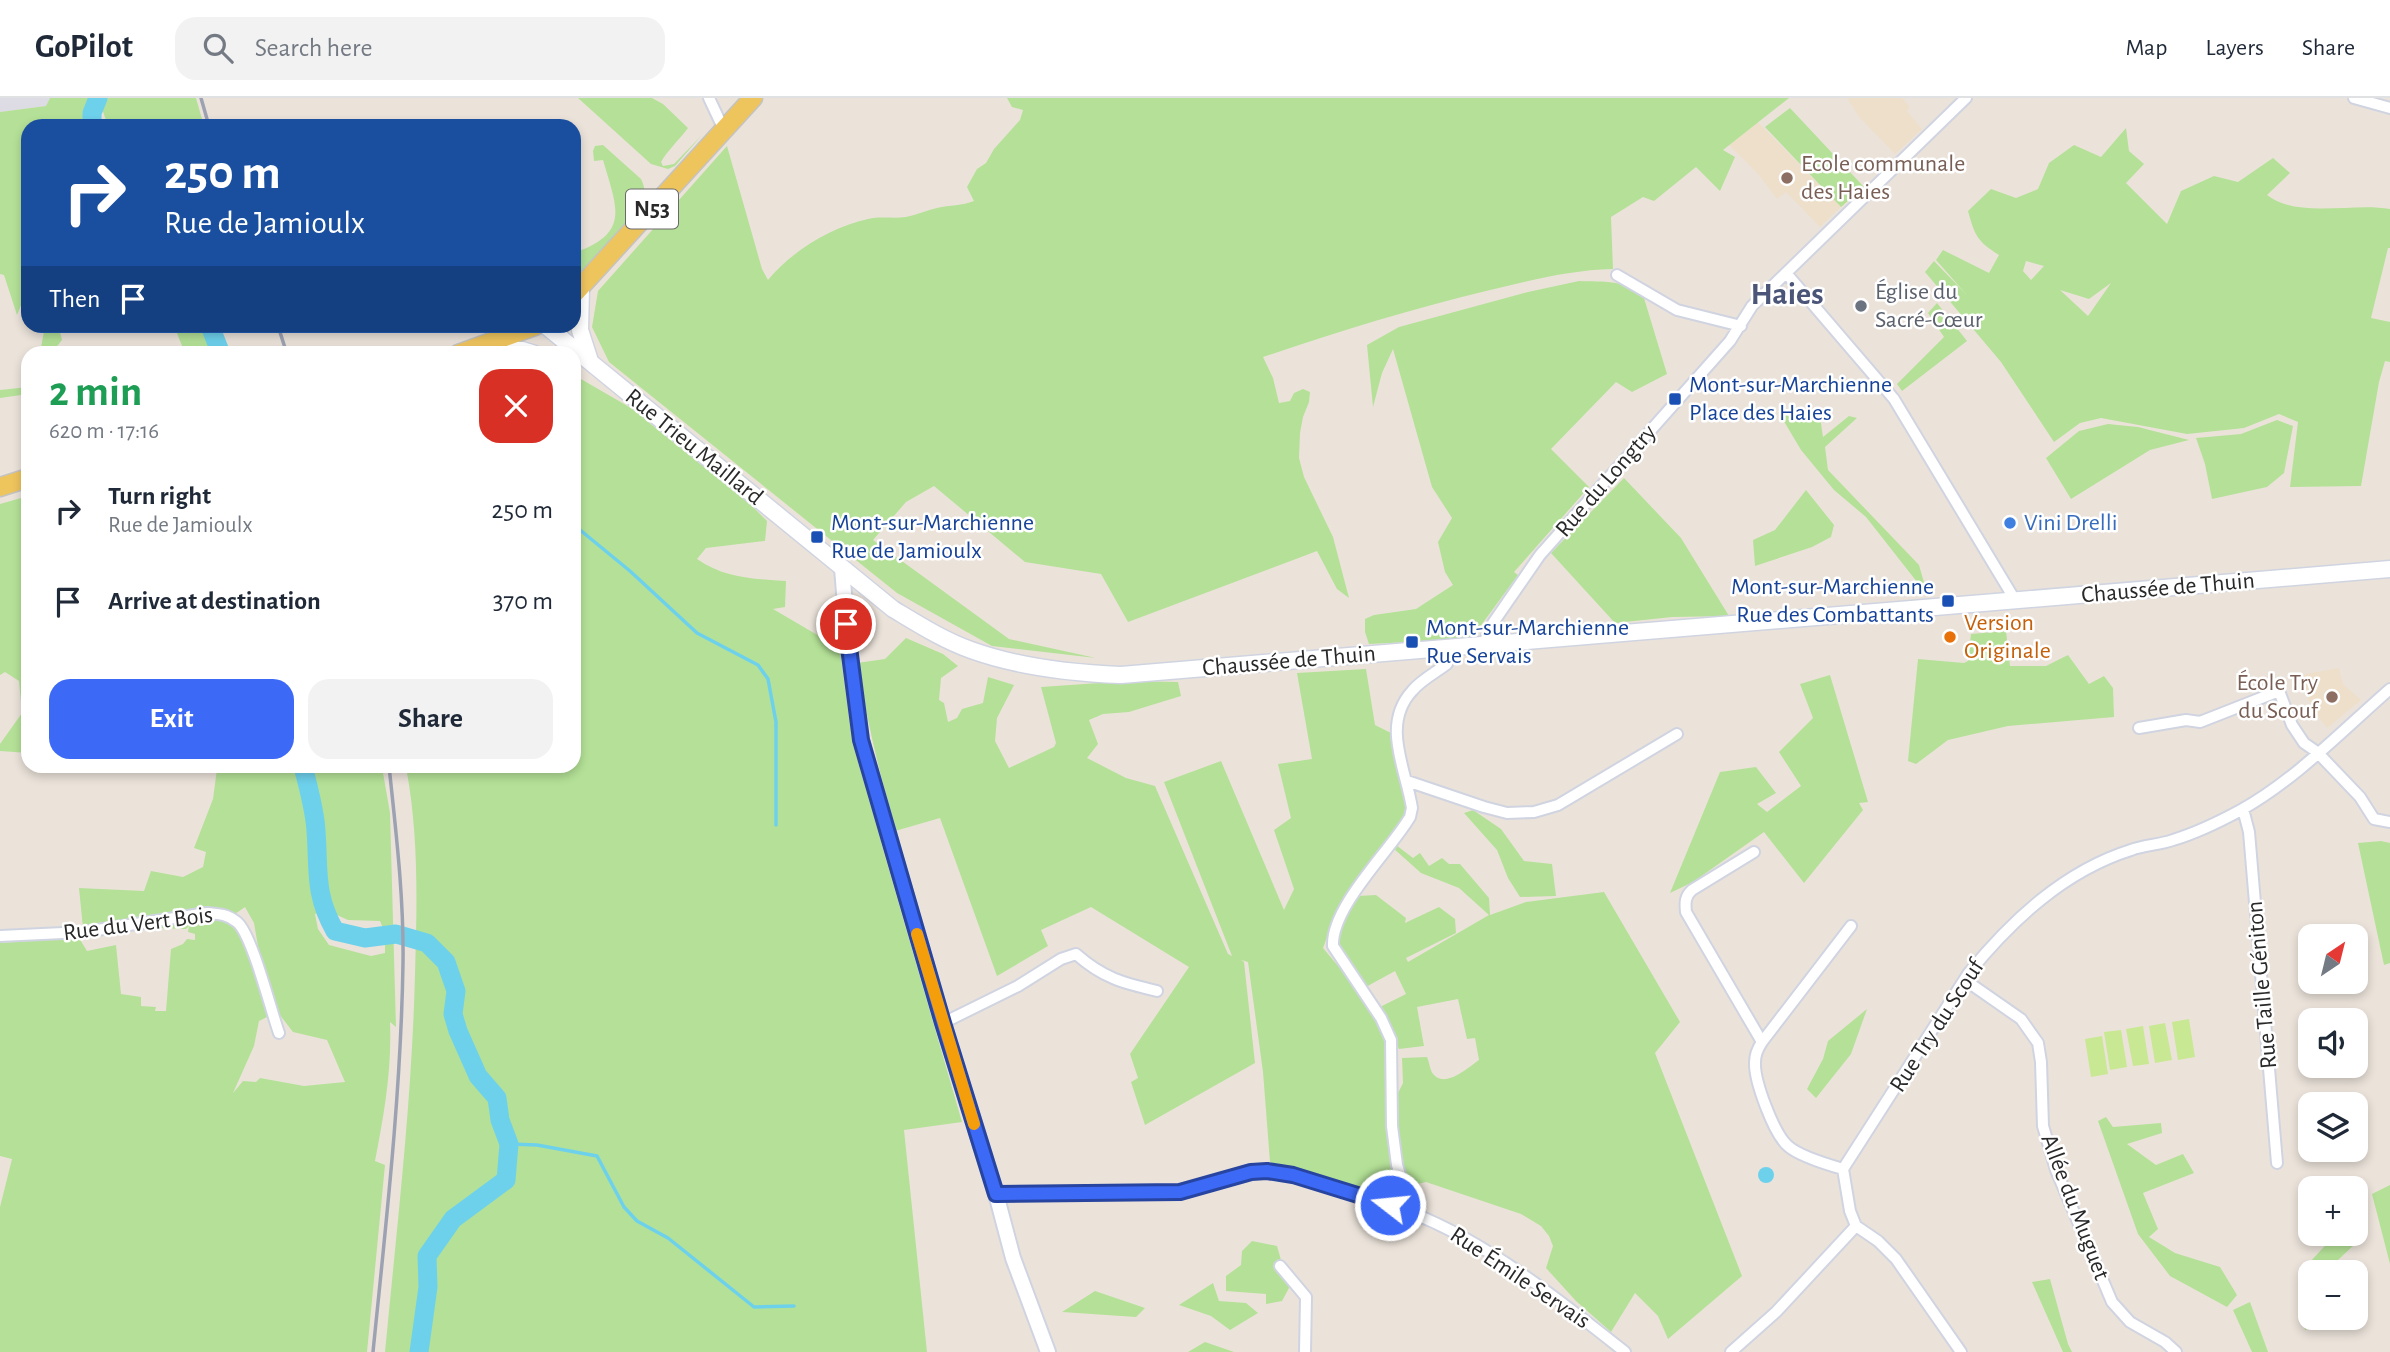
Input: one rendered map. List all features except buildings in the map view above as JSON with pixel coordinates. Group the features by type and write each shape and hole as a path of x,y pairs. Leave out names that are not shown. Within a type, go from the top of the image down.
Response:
{"main road":[{"name":"N53","path":"581,288 753,98"},
{"path":"484,346 517,333"},
{"name":"Rue Trieu Maillard","path":"554,333 570,346"},
{"path":"581,333 591,364"},
{"name":"Rue Trieu Maillard","path":"581,356 842,568"},
{"path":"581,369 605,375"},
{"path":"0,487 21,480"},
{"name":"Chaussée de Thuin","path":"842,568 893,609 935,634 969,649 999,659 1075,673 1121,675 2390,569"}],"street":[{"path":"709,98 723,130"},
{"name":"Rue du Longtry","path":"1483,645 1493,623 1540,555 1741,326 1752,306 1966,98"},
{"path":"2354,98 2390,108"},
{"path":"1786,273 1894,399 2015,600"},
{"path":"1617,275 1677,310 1741,326"},
{"path":"842,568 848,643 861,740 1013,1258 1048,1352"},
{"path":"1412,1213 1395,1152 1392,1126 1392,1049 1388,1030 1333,942 1337,924 1351,897 1410,817 1412,807 1396,736 1396,720 1401,706 1413,689 1447,664 1448,648"},
{"name":"Rue Try du Scouf","path":"1843,1169 1965,980 1992,944 2055,888 2092,866 2131,849 2171,841 2203,829 2243,808 2286,780 2390,689"},
{"path":"2139,728 2186,720 2200,722 2279,691 2292,725 2304,743 2317,752 2360,797 2374,819 2390,822"},
{"path":"1407,781 1507,813 1534,812 1558,805 1676,734"},
{"name":"Rue Taille Géniton","path":"2243,808 2249,832 2277,1163"},
{"path":"1754,852 1692,890 1685,905 1690,920 1762,1042"},
{"name":"Rue du Vert Bois","path":"0,936 83,932 207,913 225,914 240,923 249,937 279,1034"},
{"path":"1851,926 1762,1042 1756,1053 1756,1076 1778,1134 1789,1148 1843,1169 1850,1211 1856,1226 1878,1241 1896,1259 1961,1352"},
{"path":"943,1023 1076,954 1109,978 1157,992"},
{"name":"Allée du Muguet","path":"1965,980 2021,1019 2038,1043 2043,1126 2056,1170 2112,1302 2130,1322 2165,1342 2176,1352"},
{"name":"Rue Émile Servais","path":"996,1194 1180,1192 1251,1172 1267,1171 1293,1175 1412,1213 1465,1238 1555,1299 1625,1352"},
{"path":"1731,1352 1776,1312 1856,1226"},
{"path":"1280,1266 1306,1297 1305,1352"}],"shaded area":[{"path":"0,98 50,98 46,106 0,112"},
{"name":"Ecole communale des Haies","path":"1847,98 1902,98 1910,107 1907,111 1922,129 1895,154 1859,117"},
{"name":"Ecole communale des Haies","path":"1758,122 1841,207 1820,227 1786,192 1777,199 1758,174 1729,145"},
{"name":"École Try du Scouf","path":"2339,668 2343,684 2361,700 2327,728 2306,694 2300,675"}],"green space":[{"path":"50,98 89,98 83,119 21,119 21,305 17,315 4,275 0,274 0,112 46,106"},
{"path":"104,98 196,98 202,119 106,119 101,106"},
{"path":"578,98 652,98 663,104 688,128 661,162 663,166 674,164 702,135 675,166 668,169 651,164"},
{"path":"1007,98 1789,98 1723,150 1735,157 1720,191 1696,167 1654,201 1643,197 1611,217 1613,269 1580,271 1458,298 1374,321 1263,357 1273,378 1279,403 1290,401 1294,393 1303,389 1310,392 1300,433 1299,458 1304,477 1333,537 1349,598 1337,589 1317,551 1128,622 1101,574 1025,562 934,486 906,502 873,540 1009,639 1096,658 992,646 897,593 609,362 592,327 598,291 727,146 762,269 768,280 800,250 840,228 868,219 906,217 974,201 967,187 977,169 986,163 994,149 1020,120 1023,110 1012,107"},
{"path":"1790,108 1864,187 1841,207 1765,127"},
{"path":"2126,128 2129,151 2144,164 2126,183 2167,224 2181,191 2214,176 2238,182 2273,158 2290,173 2267,195 2279,202 2310,208 2390,209 2390,248 2371,318 2390,322 2390,362 2385,361 2379,382 2361,486 2290,487 2298,422 2279,414 2244,428 2187,434 2101,418 2080,423 2054,442 2001,362 1925,272 1934,261 1966,294 1936,260 1943,250 1989,273 1999,255 1978,237 1968,211 1991,189 2016,198 2038,189 2049,163 2074,145 2101,157","holes":["2026,261 2044,266 2031,280 2023,271","2111,283 2088,316 2060,290 2089,299"]},
{"path":"603,145 641,179 644,198 642,205 581,272 581,250 605,236 612,227 615,216 615,204 603,160 594,161 595,146"},
{"path":"1579,281 1606,282 1630,287 1644,298 1667,374 1632,392 1616,382 1551,449 1589,487 1514,572 1518,575 1471,639 1369,644 1365,619 1374,615 1416,609 1453,585 1445,572 1438,542 1452,518 1432,487 1393,349 1382,373 1373,407 1367,345 1399,327"},
{"path":"1937,303 1967,341 1902,391 1897,384 1944,337 1928,313"},
{"path":"44,333 60,333 62,340 57,346 41,346"},
{"path":"177,333 214,335 216,346 182,346"},
{"path":"581,379 631,408 767,521 765,541 706,548 697,559 729,574 786,581 785,607 773,609 843,650 853,736 885,840 881,842 962,1122 904,1130 927,1352 385,1352 411,1068 416,870 407,773 581,773"},
{"path":"21,388 21,395 0,398 0,390"},
{"path":"1783,413 1800,422 1820,417 1823,437 1849,416 1857,418 1825,447 1828,470 1919,565 1925,586 1921,587 1866,517 1834,490 1801,450 1782,418"},
{"path":"2277,420 2293,426 2284,473 2267,487 2212,499 2205,464 2196,438 2241,434"},
{"path":"2108,424 2138,427 2189,440 2150,450 2071,499 2046,458 2079,431"},
{"path":"1624,478 1681,538 1729,616 1672,617 1615,623 1551,553"},
{"path":"1806,490 1834,525 1831,537 1812,547 1755,566 1753,540 1775,530"},
{"path":"21,498 21,702 19,681 5,672 0,675 0,504"},
{"path":"2006,631 2010,666 2046,666 2068,655 2089,684 2104,676 2113,688 2114,717 2008,726 1948,740 1916,764 1908,761 1918,659 1964,663 1968,661 1971,634"},
{"path":"906,638 943,654 958,666 941,678 939,700 944,703 948,722 957,718 962,709 983,703 988,677 1014,685 997,718 995,741 1009,768 1054,747 1056,743 1041,687 1128,681 1178,682 1181,696 1129,712 1103,714 1089,720 1098,744 1087,758 1126,778 1155,786 1228,954 1232,956 1164,782 1221,761 1284,910 1294,889 1274,830 1291,818 1278,764 1312,759 1297,673 1366,669 1375,725 1391,733 1409,810 1342,905 1323,948 1359,991 1388,1039 1393,1166 1389,1189 1365,1191 1270,1162 1263,1072 1248,962 1241,960 1244,962 1255,1063 1145,1125 1131,1082 1138,1078 1130,1054 1189,967 1091,907 1041,930 1048,946 997,976 940,818 895,831 857,663 885,659"},
{"path":"1830,675 1868,802 1859,803 1863,810 1804,883 1764,832 1693,882 1670,893 1720,772 1756,767 1776,793 1757,804 1767,812 1801,786 1779,752 1813,718 1800,684"},
{"path":"21,714 21,752 0,751 0,744"},
{"path":"216,773 383,773 390,813 396,1027 390,1022 389,1075 375,1161 385,1165 367,1352 0,1352 0,1207 12,1159 0,1156 0,943 76,933 87,951 116,945 121,994 141,997 141,1006 156,1007 155,1011 166,1011 171,949 183,944 187,939 195,940 195,934 188,932 189,926 186,929 155,928 160,923 221,915 218,908 83,928 79,888 144,891 151,871 183,877 203,867 206,852 194,848 213,799","holes":["245,907 254,923 260,958 276,1010 293,1032 327,1040 345,1082 304,1086 260,1078 256,1082 243,1081 233,1093 254,1046 259,1021 269,1016 245,921 235,914","328,911 348,920 380,921 385,933 385,953 371,956 329,945 318,929 315,914"]},
{"path":"1473,810 1501,829 1524,861 1552,864 1556,896 1520,897 1508,878 1497,850 1464,813"},
{"path":"2358,843 2390,843 2390,963 2384,965"},
{"path":"1396,845 1413,858 1420,853 1429,866 1442,858 1449,864 1460,864 1489,898 1490,915 1526,902 1604,892 1680,1022 1655,1053 1742,1276 1668,1339 1658,1316 1635,1293 1611,1332 1576,1301 1546,1268 1553,1246 1549,1236 1541,1226 1521,1214 1426,1182 1408,1186 1400,1160 1398,1093 1403,1083 1402,1058 1427,1057 1433,1074 1438,1078 1450,1078 1479,1060 1475,1038 1467,1039 1458,999 1417,1007 1424,1046 1399,1049 1380,1007 1406,994 1395,971 1364,988 1337,943 1338,931 1352,900 1358,896 1376,895 1406,918 1405,923 1439,907 1455,919 1456,933 1406,958 1408,962 1489,915 1459,888 1421,873 1393,848"},
{"path":"1867,1009 1851,1054 1816,1098 1807,1089 1823,1059 1828,1041"},
{"path":"2189,1019 2195,1057 2178,1060 2172,1022"},
{"path":"2165,1023 2172,1060 2155,1063 2149,1026"},
{"path":"2143,1026 2149,1064 2133,1066 2126,1029"},
{"path":"2121,1030 2127,1067 2110,1070 2104,1032"},
{"path":"2102,1036 2108,1074 2091,1077 2085,1039"},
{"path":"2106,1117 2113,1127 2161,1123 2162,1133 2127,1144 2156,1165 2183,1154 2194,1173 2143,1193 2158,1229 2149,1237 2175,1253 2220,1267 2237,1295 2227,1307 2170,1276 2138,1234 2098,1121"},
{"path":"2390,1185 2390,1264 2372,1194"},
{"path":"1252,1241 1277,1246 1289,1288 1282,1301 1266,1304 1266,1294 1226,1291 1226,1276 1241,1265 1242,1251"},
{"path":"2325,1246 2353,1246 2338,1260 2312,1260"},
{"path":"2050,1279 2072,1352 2063,1352 2032,1282"},
{"path":"1213,1283 1219,1301 1246,1303 1258,1313 1230,1330 1211,1316 1179,1305"},
{"path":"1095,1291 1145,1308 1136,1317 1062,1312"},
{"path":"2250,1302 2268,1352 2252,1352 2233,1310"},
{"path":"1205,1342 1234,1352 1188,1352"}],"water":[{"path":"1766,1167 1772,1169 1772,1181 1766,1183 1760,1181 1758,1175 1760,1169"}],"waterway":[{"path":"92,119 98,98"},
{"path":"213,333 218,346"},
{"path":"581,531 630,571 697,633 758,665 768,679 776,722 776,825"},
{"path":"305,773 314,815 321,894 335,931 365,938 396,934 427,943 446,962 456,991 453,1014 458,1031 478,1076 497,1098 500,1120 509,1144 506,1180 453,1219 427,1256 428,1287 419,1352"},
{"path":"509,1144 537,1145 597,1156 624,1207 637,1221 668,1238 754,1307 794,1306"}],"railway":[{"path":"201,98 207,119"},
{"path":"280,333 284,346"},
{"path":"373,1352 392,1158 402,1012 402,914 390,773"}],"slow traffic":[{"path":"917,934 974,1124"}],"place":[{"name":"Ecole communale des Haies","path":"1787,178"},
{"name":"Église du Sacré-Cœur","path":"1861,306"},
{"name":"Mont-sur-Marchienne Place des Haies","path":"1675,399"},
{"name":"Vini Drelli","path":"2010,523"},
{"name":"Mont-sur-Marchienne Rue de Jamioulx","path":"817,537"},
{"name":"Mont-sur-Marchienne Rue des Combattants","path":"1948,601"},
{"name":"Version Originale","path":"1950,637"},
{"name":"Mont-sur-Marchienne Rue Servais","path":"1412,642"},
{"name":"École Try du Scouf","path":"2332,697"}],"district":[{"name":"Haies","path":"1787,294"}],"route":[{"path":"846,624 861,740 996,1194 1180,1192 1251,1172 1267,1171 1293,1175 1390,1205"}]}
